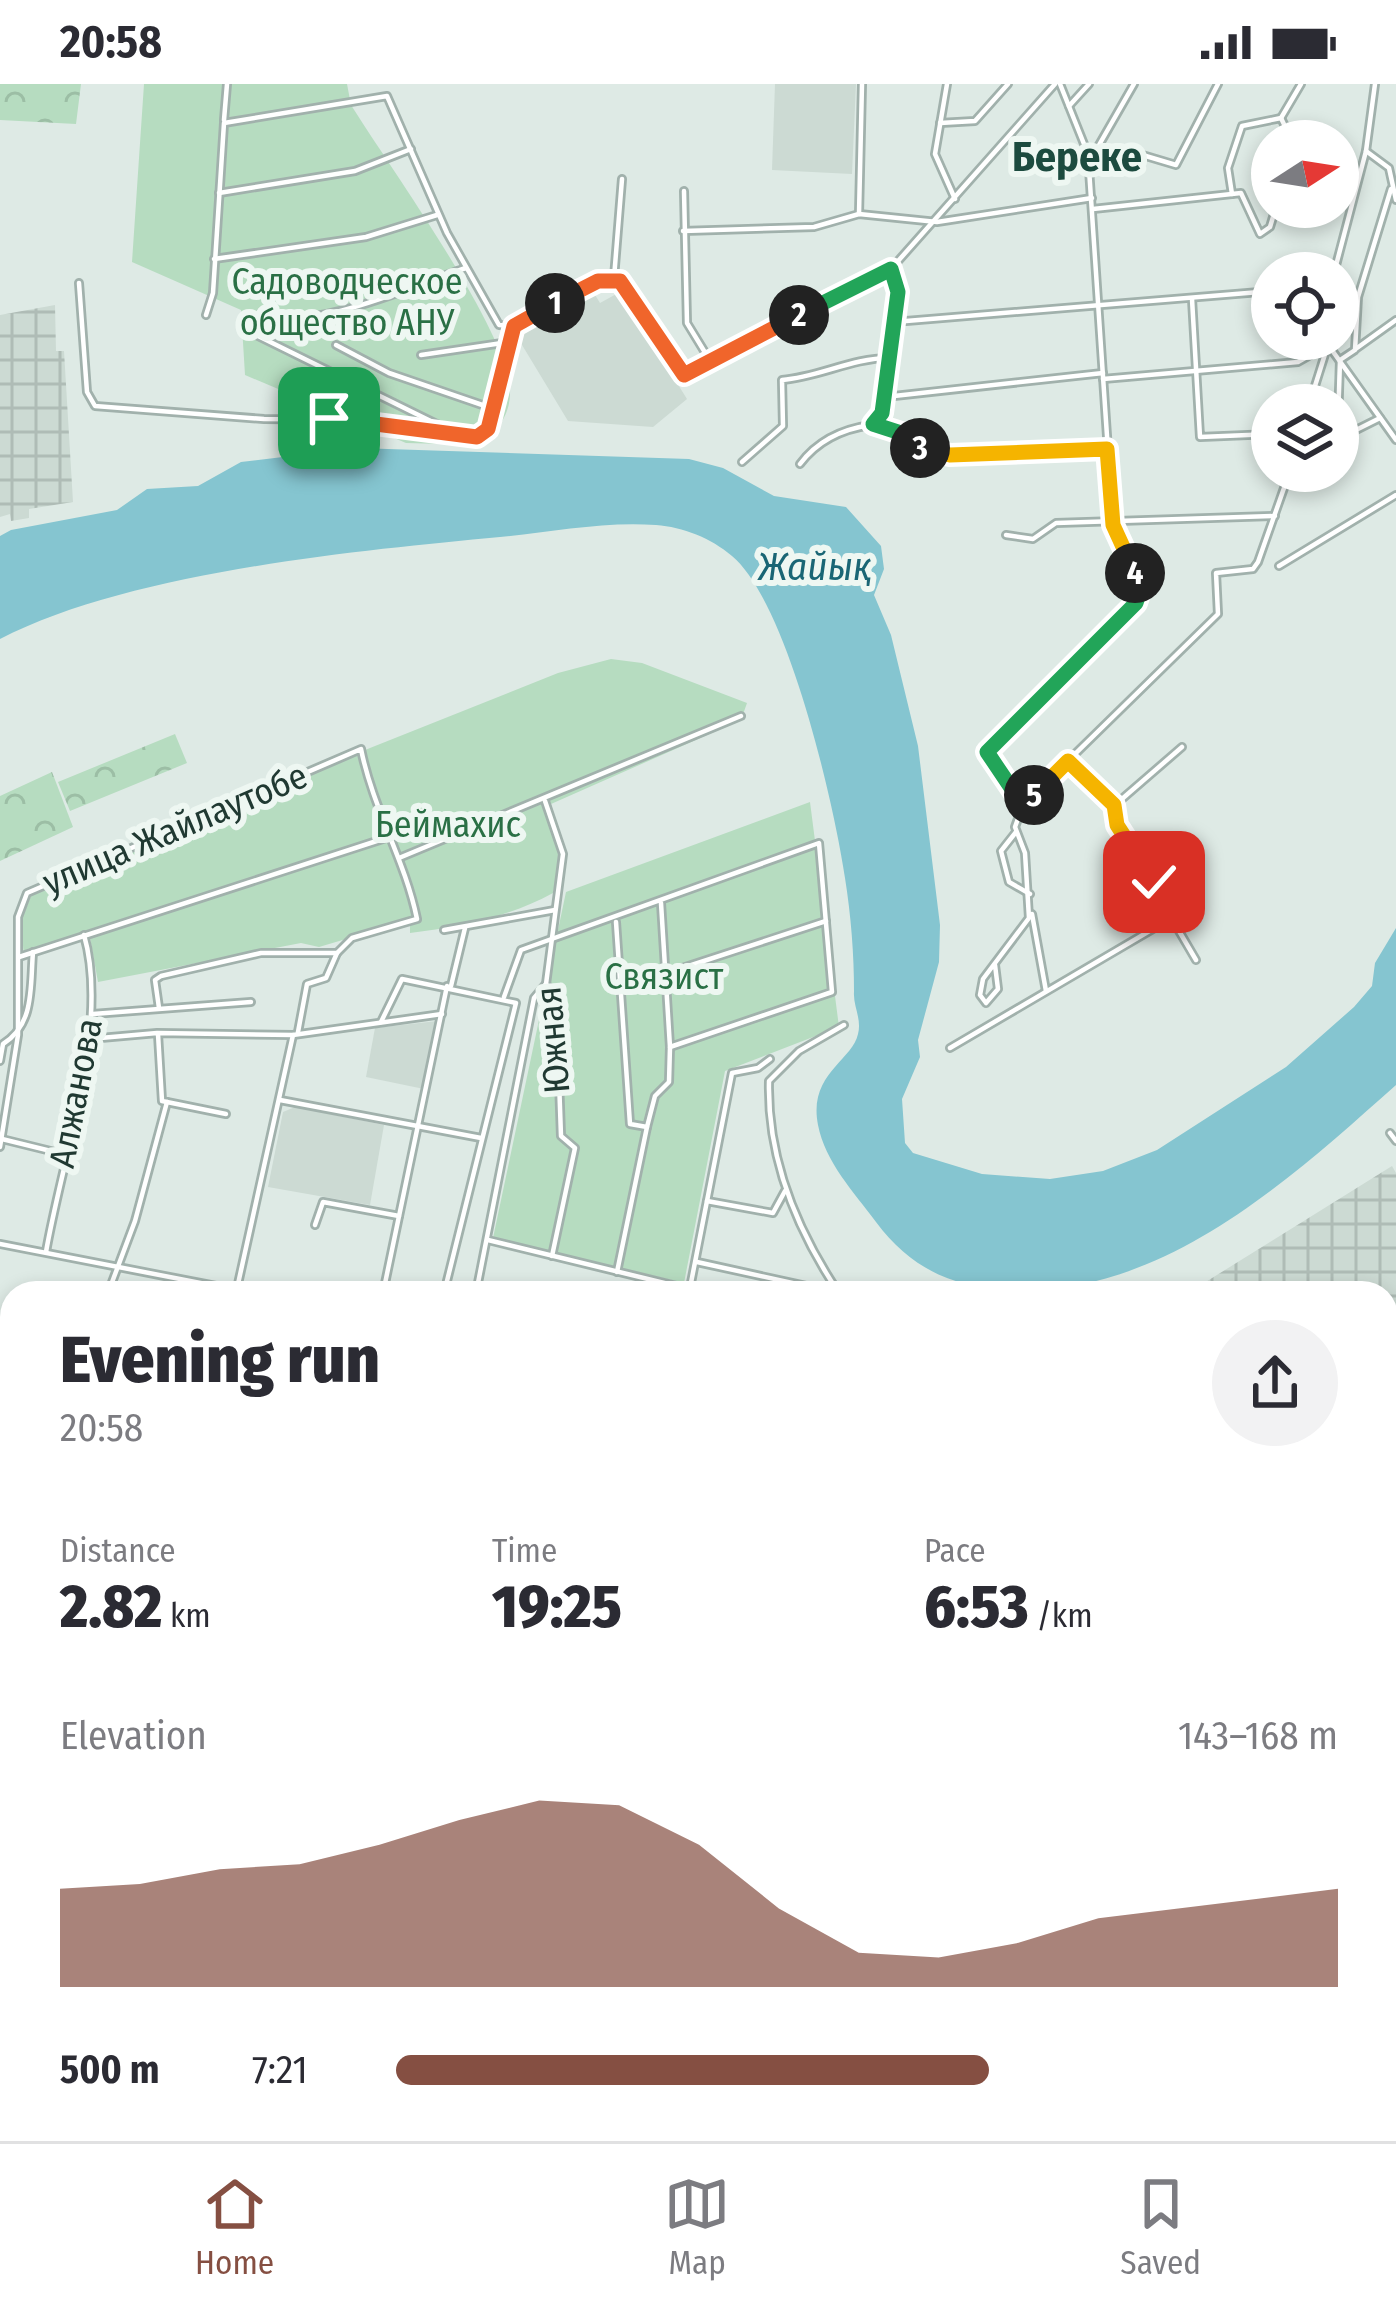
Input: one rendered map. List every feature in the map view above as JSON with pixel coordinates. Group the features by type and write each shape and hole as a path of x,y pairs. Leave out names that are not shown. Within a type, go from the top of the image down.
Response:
{"street":[{"path":"206,315 227,84"},
{"path":"859,214 862,84"},
{"path":"947,84 935,154 956,201"},
{"path":"940,123 975,121 1008,84"},
{"path":"622,179 614,278 680,374 688,375 891,269 1058,84 1092,153 1113,525 1138,579 1136,603 987,752 1026,801"},
{"path":"1069,106 1089,84"},
{"path":"1092,153 1134,84"},
{"path":"1092,153 1119,148 1176,164 1218,84"},
{"path":"1232,194 1228,168 1242,127 1281,118 1301,84"},
{"path":"1340,252 1366,151 1375,84"},
{"path":"224,123 387,96 438,215 499,325 514,326 598,281 614,278"},
{"path":"218,193 355,171 411,149"},
{"path":"1359,294 1390,189 1389,168 1366,151"},
{"path":"1390,189 1396,200"},
{"path":"684,191 686,322 710,360"},
{"path":"1093,209 1241,193 1251,215"},
{"path":"683,230 814,226 859,214 937,223 1092,198"},
{"path":"214,259 366,237 438,215"},
{"path":"464,436 252,333 261,314 286,321 336,310 466,268"},
{"path":"873,424 885,397 898,292 891,269"},
{"path":"79,283 87,392 95,406 264,419 369,420 464,436 488,429 514,326"},
{"path":"894,322 1251,293"},
{"path":"1192,298 1200,437 1251,435"},
{"path":"1359,347 1396,320"},
{"path":"421,355 508,342"},
{"path":"336,345 388,373 494,409"},
{"path":"742,462 783,426 782,380 828,374 864,358 889,358"},
{"path":"885,397 1301,360"},
{"path":"1340,361 1396,440"},
{"path":"1339,384 1340,361"},
{"path":"1359,430 1396,416"},
{"path":"800,464 813,446 835,434 873,424 907,435 920,448 950,455 1107,449"},
{"path":"1047,992 1016,832 1026,801 1218,614 1216,573 1253,569 1283,492"},
{"path":"1279,566 1396,495"},
{"path":"1006,535 1033,538 1056,523 1113,525 1275,516"},
{"path":"399,858 741,716"},
{"path":"1114,805 1182,747"},
{"name":"улица Жайлаутобе","path":"1,1143 18,1035 17,917 27,893 361,749 389,837"},
{"path":"1068,761 1114,805 1117,825 1163,896 1170,919 1196,960"},
{"name":"Южная","path":"544,801 563,854 546,984 556,996 563,1139 575,1148 552,1256"},
{"path":"1016,832 1001,844 1001,851 1009,882 1030,894"},
{"path":"20,957 389,837 417,919 352,938 337,952 326,978 308,984 239,1281"},
{"path":"506,998 516,954 819,844 832,992 670,1047"},
{"path":"617,1272 646,1127 655,1096 669,1082 661,903"},
{"path":"995,965 998,989 986,1003 979,991 995,965 1024,931 1031,908"},
{"path":"444,930 555,910"},
{"path":"950,1048 1170,919"},
{"path":"616,920 630,1124 646,1127"},
{"path":"667,973 826,922"},
{"path":"385,1281 465,928"},
{"name":"Алжанова","path":"46,1252 92,1014 93,965 84,934"},
{"path":"0,1061 3,1044 18,1035 27,1020 33,952"},
{"path":"159,1007 155,980 161,976 261,953 337,952"},
{"path":"382,1022 402,979 506,998 518,1011 447,1281"},
{"path":"479,1281 534,998 546,984"},
{"path":"92,1014 251,1002"},
{"path":"88,1039 158,1033 295,1034 442,1014"},
{"path":"832,1281 801,1229 787,1190 768,1127 769,1081 799,1051 844,1025"},
{"path":"158,1033 162,1101 226,1114"},
{"path":"691,1281 732,1073 766,1065 770,1059"},
{"path":"280,1100 482,1138"},
{"path":"112,1281 135,1221 167,1102"},
{"path":"1390,1133 1396,1141"},
{"path":"1,1143 63,1154"},
{"path":"707,1201 773,1213 780,1193 787,1190"},
{"path":"315,1225 320,1205 329,1202 399,1216"},
{"path":"488,1240 651,1281"},
{"path":"0,1244 184,1281"},
{"path":"695,1261 785,1281"}],"shaded area":[{"path":"775,84 856,84 852,174 772,170"},
{"path":"592,290 600,303 620,292 687,399 653,427 568,421 516,335"},
{"path":"55,305 56,351 64,351 73,502 29,509 29,518 11,521 10,514 0,517 0,315"},
{"path":"437,1021 424,1089 366,1077 375,1028"},
{"path":"295,1107 384,1125 370,1205 268,1187 283,1112"},
{"path":"1392,1166 1396,1173 1396,1281 1207,1281"}],"green space":[{"path":"0,84 81,84 76,124 0,120"},
{"name":"Садоводческое общество АНУ","path":"144,84 347,84 351,105 468,288 504,362 508,406 483,445 406,443 245,375 241,310 132,262"},
{"name":"Беймахис","path":"611,659 642,663 747,703 741,720 551,804 562,845 553,893 519,909 466,924 410,933 410,920 319,947 301,943 98,982 90,938 24,958 21,921 31,896 370,748 558,673"},
{"path":"175,734 187,763 70,811 58,782"},
{"path":"52,772 73,827 0,861 0,796"},
{"name":"Связист","path":"810,802 839,1027 725,1071 684,1281 493,1238 566,892"}],"water":[{"name":"Жайық","path":"357,448 689,459 723,468 774,496 846,507 881,546 884,569 874,595 891,635 918,746 940,925 939,962 918,1040 920,1057 902,1099 905,1143 913,1153 982,1174 1050,1179 1103,1171 1157,1150 1286,1067 1354,1007 1372,986 1375,963 1396,928 1396,1085 1312,1158 1220,1226 1120,1274 1091,1281 956,1281 934,1272 889,1238 841,1176 818,1125 819,1093 854,1044 859,1028 845,878 819,756 789,659 772,616 732,556 686,531 637,524 378,549 177,581 53,616 0,639 0,536 117,510 147,489 198,486 241,462"}],"district":[{"name":"Береке","path":"1077,157"}],"route":[{"path":"329,418 477,437 488,429 514,326 605,278 620,281 680,374 688,375 765,330 891,269 898,292 882,413 873,424 907,435 920,448 950,455 1107,449 1113,525 1138,579 1136,603 987,752 1024,802 1068,761 1114,805 1117,825 1154,882"}]}
